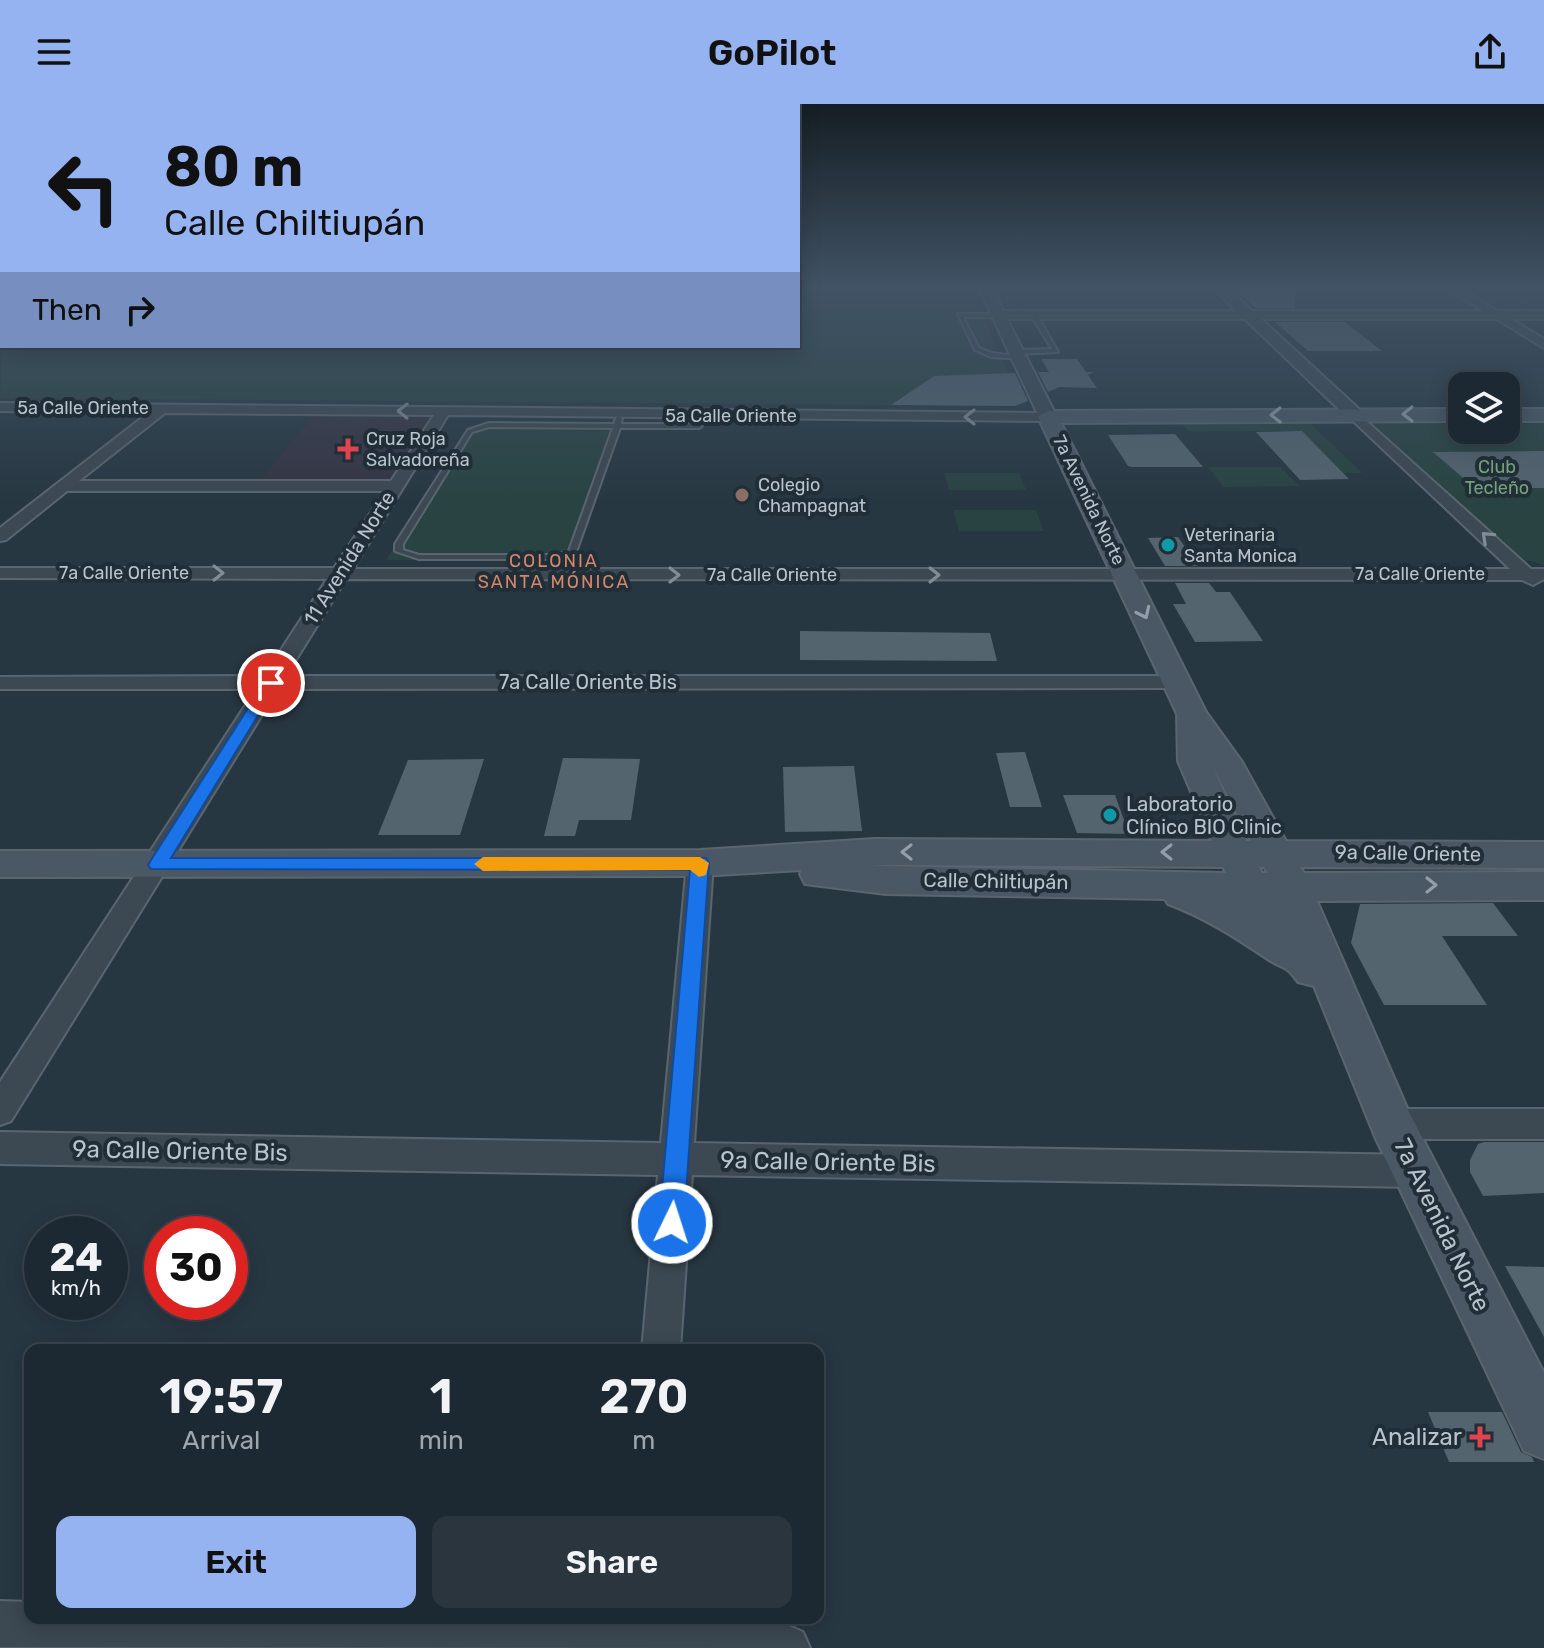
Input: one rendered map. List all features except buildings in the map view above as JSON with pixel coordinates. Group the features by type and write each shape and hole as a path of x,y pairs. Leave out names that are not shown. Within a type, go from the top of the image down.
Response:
{"main road":[{"name":"5a Calle Oriente","path":"1048,417 1448,415"},
{"path":"1520,415 1544,415"},
{"name":"7a Avenida Norte","path":"1048,417 1192,714 1226,762 1293,887 1392,1124 1541,1417"},
{"name":"7a Avenida Norte","path":"1192,714 1194,761 1251,887 1347,1016"},
{"name":"Calle Chiltiupán","path":"0,864 700,863 875,852 1273,851"},
{"name":"9a Calle Oriente","path":"1273,851 1544,855"},
{"name":"Calle Chiltiupán","path":"700,863 886,880 1293,887"},
{"path":"1149,883 1210,904 1253,926 1288,952 1347,1016"},
{"path":"1347,1016 1330,955 1327,924 1331,909 1353,884"},
{"name":"9a Calle Oriente","path":"1293,887 1353,884 1544,886"}],"street":[{"name":"7a Avenida Norte","path":"1020,358 1048,417"},
{"path":"1295,358 1535,574 1544,590"},
{"name":"5a Calle Oriente","path":"3,409 443,412 618,420 704,415 1048,417"},
{"path":"0,536 161,409"},
{"name":"11 Avenida Norte","path":"0,1110 443,412"},
{"path":"60,486 394,486"},
{"name":"7a Calle Oriente","path":"0,573 1535,574"},
{"name":"7a Calle Oriente Bis","path":"0,683 1176,682"},
{"path":"662,1344 700,863"},
{"path":"1392,1124 1544,1124"},
{"name":"9a Calle Oriente Bis","path":"0,1148 1416,1171"},
{"path":"0,1624 639,1637 787,1648"}],"lane":[{"path":"618,420 572,553 555,557 434,557 399,551 399,544 474,427 618,420"}],"shaded area":[{"name":"Cruz Roja Salvadoreña","path":"313,416 432,417 391,482 259,482"}],"green space":[{"path":"1,358 1001,358 1022,403 1015,406 0,398"},
{"name":"Club Tecleño","path":"1448,416 1448,444 1520,444 1520,416 1544,416 1544,565 1514,556 1368,423 1376,417"},
{"path":"1180,422 1309,422 1362,473 1342,473 1302,431 1188,431"},
{"path":"466,429 613,431 568,562 386,560"},
{"path":"1208,467 1281,467 1299,486 1223,487"},
{"path":"944,473 1019,473 1026,490 949,490"},
{"path":"953,510 1036,510 1044,531 959,531"}],"slow traffic":[{"path":"483,864 700,863 699,870"}],"place":[{"name":"Cruz Roja Salvadoreña","path":"348,449"},
{"name":"Colegio Champagnat","path":"742,495"},
{"name":"Veterinaria Santa Monica","path":"1168,545"},
{"name":"Laboratorio Clínico BIO Clinic","path":"1110,815"},
{"name":"Analizar","path":"1480,1437"}],"district":[{"name":"COLONIA SANTA MÓNICA","path":"554,571"}],"route":[{"path":"271,683 157,865 700,863 672,1223"}]}
